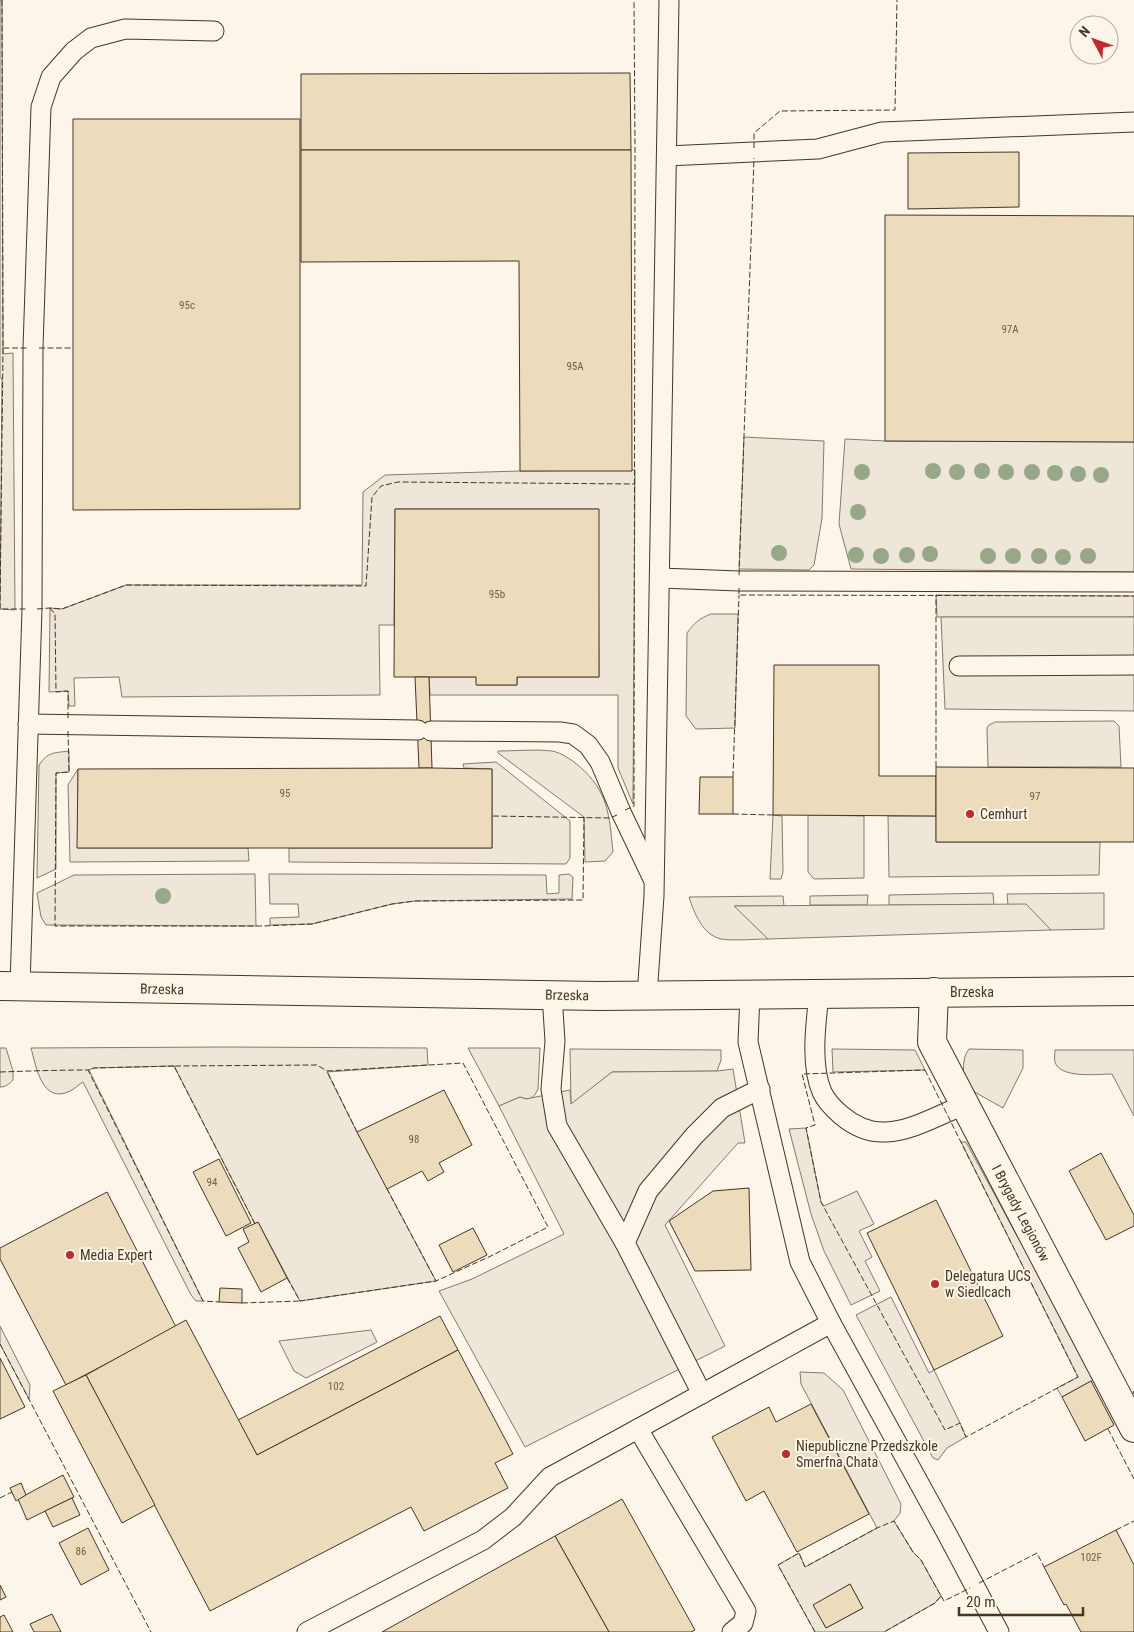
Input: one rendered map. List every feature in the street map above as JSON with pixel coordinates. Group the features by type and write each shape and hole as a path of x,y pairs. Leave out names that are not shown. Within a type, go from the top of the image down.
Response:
{"main road":[{"name":"Brzeska","path":"10,986 647,996 1134,991"},
{"name":"I Brygady Legionów","path":"934,992 932,1042 1134,1428"}],"lane":[{"path":"647,996 654,882 669,0"},
{"path":"10,986 28,724 32,599 33,348 41,107 51,77 74,51 91,38 125,30 214,31"},
{"path":"666,156 818,149 882,132 1134,122"},
{"path":"660,578 738,581 1134,582"},
{"path":"959,666 1134,665"},
{"path":"28,724 560,732 573,734 588,746 600,762 628,830 654,882"},
{"path":"819,994 814,1042 822,1092 834,1108 851,1124 870,1131 887,1132 913,1126 946,1111 965,1106"},
{"path":"552,995 555,1041 551,1089 557,1126 625,1243 702,1394"},
{"path":"750,995 748,1042 760,1088 776,1167 800,1262 831,1324 999,1632"},
{"path":"625,1243 648,1192 694,1136 722,1108 760,1088"},
{"path":"307,1632 483,1540 513,1517 550,1477 831,1324"},
{"path":"638,1429 746,1611 742,1623 732,1632"}],"shaded area":[{"path":"0,0 2,0 3,354 13,353 15,610 0,609 2,378 0,378"},
{"path":"744,437 824,441 822,518 814,565 809,570 739,569"},
{"path":"845,439 885,441 1134,442 1134,572 851,569 839,524"},
{"path":"635,470 633,804 618,768 618,695 430,695 429,677 476,677 477,685 517,685 517,677 599,677 598,509 395,509 394,625 379,625 380,695 122,697 119,677 74,678 75,706 69,706 68,691 49,692 50,608 62,609 126,585 362,585 363,492 385,475"},
{"path":"936,595 1134,596 1134,617 937,617"},
{"path":"711,614 738,614 735,728 696,729 686,716 687,633 698,621"},
{"path":"941,617 1134,617 1134,711 945,709"},
{"path":"1114,721 1119,726 1121,767 988,767 987,728 995,722"},
{"path":"539,750 556,752 573,761 589,776 602,795 608,815 613,852 605,861 585,862 584,817 498,753 498,751"},
{"path":"69,751 69,772 56,773 56,869 37,878 39,765 51,754"},
{"path":"496,762 570,821 570,858 566,864 289,862 289,848 492,848 492,769 464,768 463,764"},
{"path":"78,769 78,848 248,848 249,861 70,862 68,785"},
{"path":"773,815 782,816 783,872 781,879 770,879"},
{"path":"808,815 864,816 864,878 814,879 808,872"},
{"path":"888,816 936,816 936,842 1100,842 1099,875 889,877"},
{"path":"255,874 256,926 46,925 41,917 37,893 74,875"},
{"path":"269,874 546,875 547,894 559,893 559,875 569,874 573,877 572,899 415,901 392,904 312,924 270,925 270,918 299,917 298,904 270,904"},
{"path":"993,893 994,905 889,905 889,895"},
{"path":"1104,893 1104,929 1051,930 1026,905 1008,905 1007,894"},
{"path":"868,895 867,905 810,905 810,896"},
{"path":"783,896 784,906 735,906 768,939 737,940 721,939 709,933 700,922 689,897"},
{"path":"1026,904 1051,930 768,939 734,906"},
{"path":"0,1048 6,1048 13,1071 13,1080 6,1086 0,1087"},
{"path":"31,1048 427,1048 428,1065 327,1072 436,1281 300,1301 258,1222 255,1224 174,1066 94,1068 89,1070 203,1301 196,1301 191,1295 83,1082 70,1091 60,1094 53,1093 42,1082"},
{"path":"468,1048 540,1048 538,1089 535,1095 529,1099 520,1097 499,1106"},
{"path":"570,1049 721,1050 721,1060 717,1071 612,1072 571,1105"},
{"path":"832,1049 915,1050 925,1070 833,1072"},
{"path":"969,1049 1023,1050 1023,1068 1003,1108 964,1086 964,1062"},
{"path":"1055,1050 1134,1050 1134,1116 1112,1074 1089,1075 1064,1071 1055,1062"},
{"path":"733,1069 745,1143 738,1143 665,1225 725,1346 525,1447 439,1291 472,1279 564,1234 499,1106 520,1097 526,1099 570,1090 571,1104 612,1072 717,1071"},
{"path":"806,1128 821,1202 824,1206 857,1191 874,1224 859,1231 872,1257 865,1261 880,1291 851,1305 824,1251 811,1214 789,1129"},
{"path":"961,1142 966,1142 1095,1379 1062,1397 1057,1388 1078,1377"},
{"path":"891,1297 929,1373 934,1370 966,1437 947,1448 938,1460 933,1458 856,1315"},
{"path":"0,1326 30,1385 29,1399 0,1344"},
{"path":"371,1330 377,1342 306,1378 294,1371 279,1341"},
{"path":"800,1372 824,1373 843,1390 901,1504 900,1513 894,1521 913,1552 921,1560 941,1596 935,1603 884,1632 815,1632 778,1565 799,1553 805,1567 877,1528 801,1384","holes":["850,1584 863,1608 826,1628 814,1605"]}],"building":[{"path":"630,73 631,150 301,150 301,74"},
{"path":"73,119 300,119 300,509 73,510"},
{"path":"301,150 631,150 632,471 520,471 519,261 301,262"},
{"path":"1019,152 1019,207 908,209 908,153"},
{"path":"885,215 1134,216 1134,442 885,441"},
{"path":"395,509 599,509 599,677 517,677 517,685 476,685 476,677 394,677"},
{"path":"774,665 879,665 879,776 936,776 936,816 773,815"},
{"path":"415,677 429,677 432,768 419,768"},
{"path":"936,767 1134,768 1134,842 936,842"},
{"path":"78,769 492,769 492,848 77,848"},
{"path":"700,777 733,777 733,814 699,814"},
{"path":"444,1090 472,1145 439,1163 444,1172 428,1181 422,1171 387,1189 357,1132"},
{"path":"1101,1153 1134,1215 1134,1226 1106,1240 1069,1171"},
{"path":"219,1159 251,1223 226,1236 193,1172"},
{"path":"749,1188 751,1270 695,1271 669,1221 713,1191"},
{"path":"107,1192 176,1327 66,1385 0,1259 0,1248"},
{"name":"Delegatura UCS w Siedlcach","path":"936,1200 1003,1336 934,1370 867,1233"},
{"path":"258,1222 287,1278 261,1292 238,1248 249,1242 243,1229"},
{"path":"473,1228 487,1255 453,1272 439,1245"},
{"path":"220,1288 242,1289 242,1303 219,1302"},
{"path":"440,1316 458,1350 257,1455 238,1420"},
{"path":"186,1320 257,1455 458,1350 513,1454 495,1463 508,1488 424,1531 411,1507 210,1611 86,1375"},
{"path":"0,1358 25,1407 0,1419"},
{"path":"86,1375 155,1505 122,1523 53,1391"},
{"path":"1091,1381 1114,1425 1085,1441 1062,1397"},
{"path":"811,1404 869,1514 797,1552 764,1491 746,1501 712,1437 769,1407 776,1422"},
{"path":"63,1475 74,1497 27,1520 18,1499"},
{"path":"21,1483 26,1495 16,1501 10,1488"},
{"path":"72,1498 80,1515 53,1527 45,1511"},
{"path":"622,1499 695,1630 691,1632 609,1632 555,1536"},
{"path":"88,1528 109,1570 81,1585 59,1543"},
{"path":"1116,1530 1134,1565 1134,1632 1081,1632 1044,1567"},
{"path":"555,1536 609,1632 382,1632"},
{"path":"850,1584 863,1608 826,1628 813,1605"},
{"path":"0,1585 6,1597 0,1600"},
{"path":"52,1614 61,1632 34,1632 30,1624"},
{"path":"4,1615 13,1632 0,1632 0,1617"}],"fence":[{"path":"2,0 3,348 27,348"},
{"path":"625,810 634,806 634,0"},
{"path":"754,148 754,133 780,111 895,110 897,0"},
{"path":"739,575 754,158"},
{"path":"3,348 0,609 27,609"},
{"path":"39,348 73,348"},
{"path":"37,609 62,609 126,585 366,586 372,497 381,486 398,482 635,484"},
{"path":"739,588 739,595 1134,596"},
{"path":"733,777 739,595"},
{"path":"936,595 936,767"},
{"path":"50,608 55,614 56,692 68,691 68,718"},
{"path":"68,731 69,772 56,773 55,926 262,926 312,924 392,904 415,901 583,900 584,817"},
{"path":"733,814 773,815"},
{"path":"493,816 610,818 617,815"},
{"path":"357,1132 327,1071 463,1063 548,1227 436,1281 387,1189"},
{"path":"255,1224 174,1066 317,1065 327,1071"},
{"path":"174,1066 94,1068 88,1070 203,1301 219,1302"},
{"path":"0,1072 88,1070"},
{"path":"925,1070 1078,1377 966,1437 960,1423 945,1430 821,1202 806,1128 815,1125 802,1074 925,1070"},
{"path":"287,1278 300,1301 436,1281"},
{"path":"242,1303 300,1301"},
{"path":"0,1344 151,1632"},
{"path":"1108,1429 1134,1479"},
{"path":"0,1498 12,1492"},
{"path":"815,1632 778,1565 799,1553 805,1567 877,1528 894,1521 913,1552 921,1560 941,1596 935,1603 884,1632"},
{"path":"1116,1530 1134,1521"},
{"path":"979,1583 1037,1553 1044,1567"},
{"path":"941,1596 944,1601 970,1588"}],"place":[{"name":"Cemhurt","path":"970,814"},
{"name":"Media Expert","path":"70,1255"},
{"name":"Delegatura UCS w Siedlcach","path":"935,1284"},
{"name":"Niepubliczne Przedszkole Smerfna Chata","path":"786,1454"}]}
